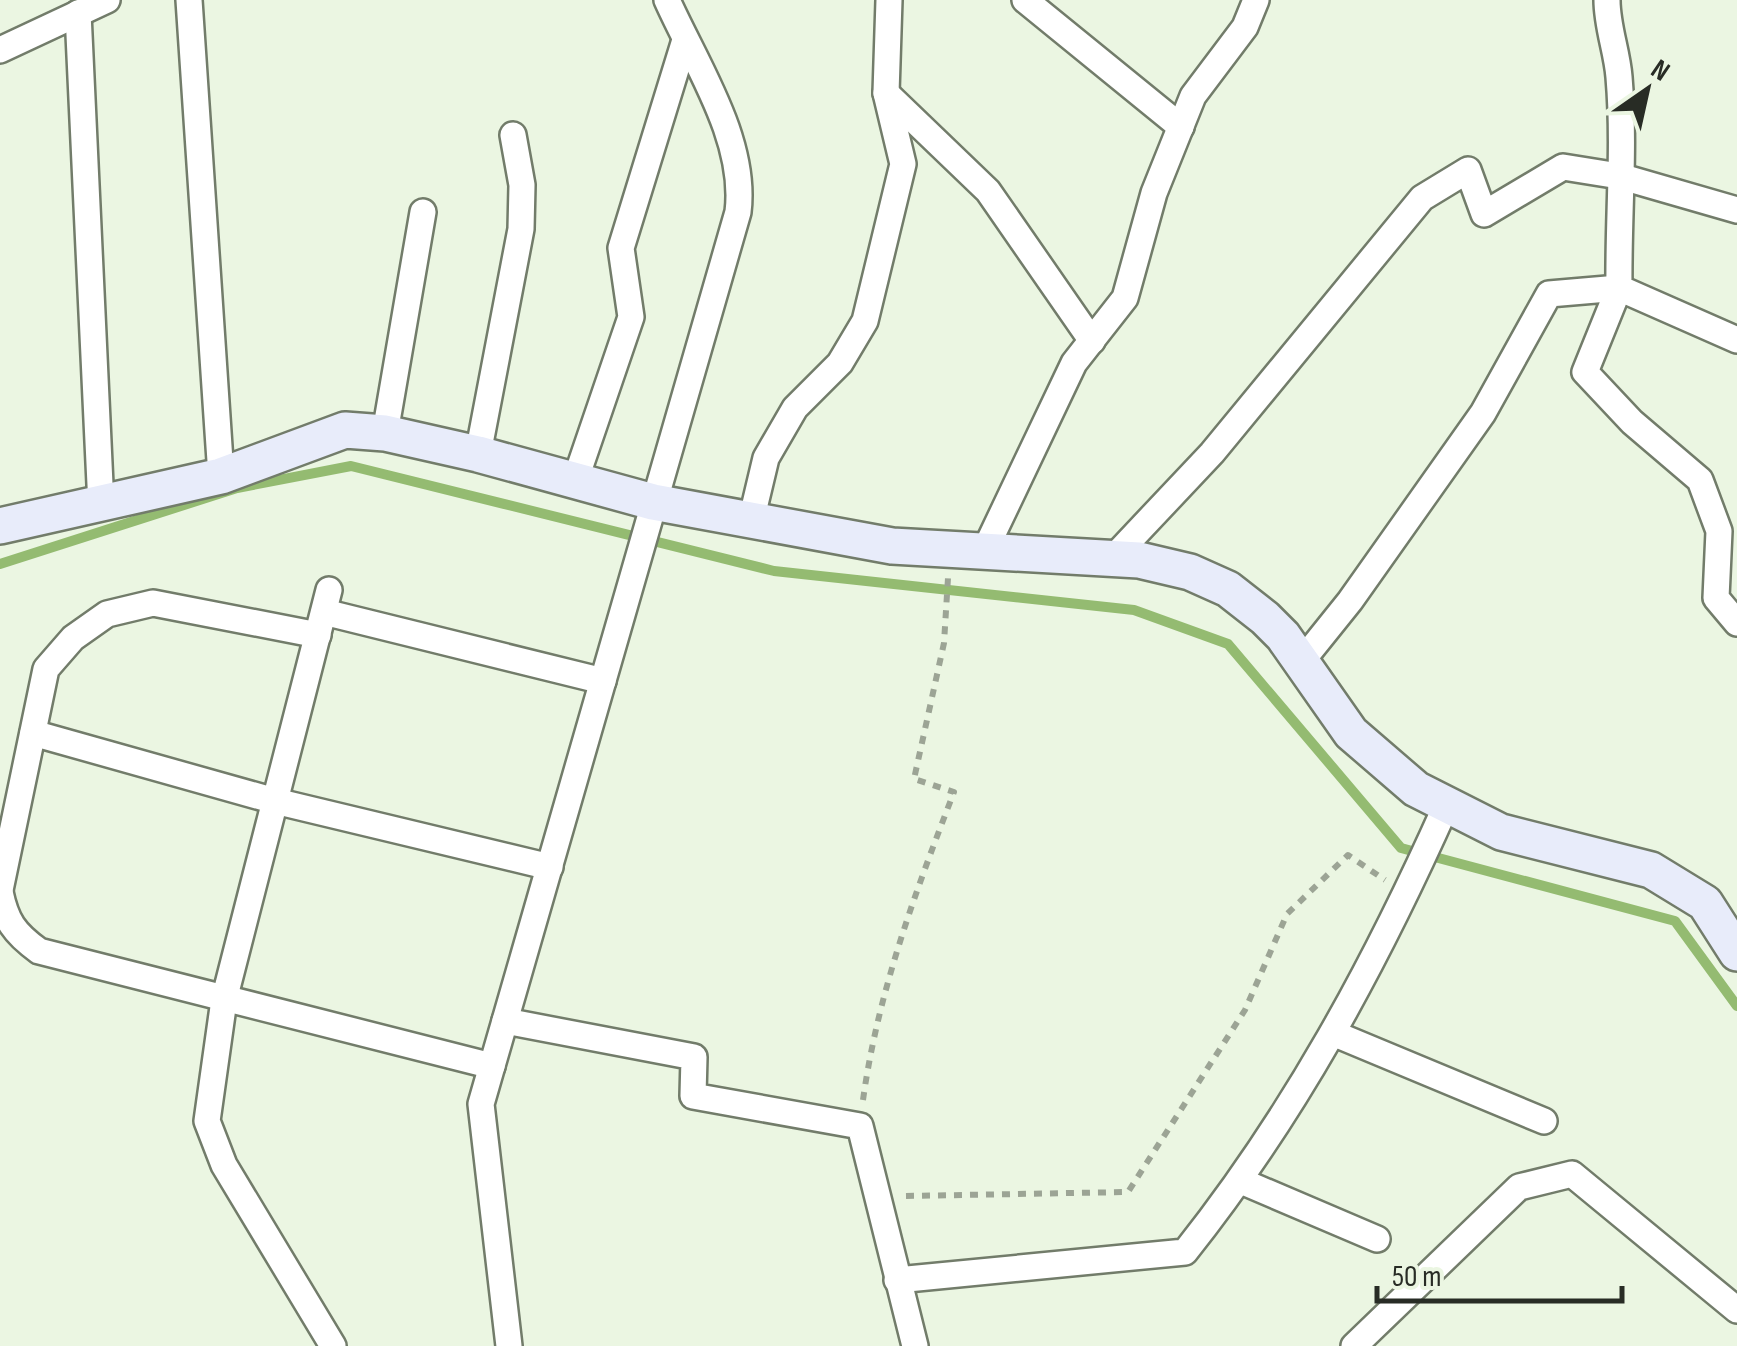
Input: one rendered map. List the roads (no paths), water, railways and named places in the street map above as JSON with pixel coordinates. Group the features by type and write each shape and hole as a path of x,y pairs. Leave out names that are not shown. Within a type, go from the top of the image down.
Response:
{"street":[{"path":"0,50 107,0"},
{"path":"188,0 221,476"},
{"path":"509,1346 481,1104 738,212 742,183 734,151 667,0"},
{"path":"751,521 766,458 795,408 840,363 865,321 903,164 886,94 889,0"},
{"path":"1026,0 1181,127"},
{"path":"985,550 1074,363 1125,298 1154,193 1193,96 1245,28 1256,0"},
{"path":"1607,0 1607,23 1619,72 1623,148 1619,176 1619,288 1585,372 1632,422 1700,480 1719,531 1716,598 1737,623"},
{"path":"78,13 100,506"},
{"path":"575,481 631,317 621,248 685,40"},
{"path":"886,94 988,191 1092,341"},
{"path":"478,454 522,228 522,185 512,135"},
{"path":"1113,558 1212,453 1422,198 1468,170 1484,214 1563,167 1619,176 1737,210"},
{"path":"385,433 423,212"},
{"path":"1300,662 1350,601 1482,413 1549,294 1619,288 1702,321 1737,340"},
{"path":"0,526 221,476 345,430 385,433 478,454 575,481 651,509 751,521 892,546 1113,558 1190,572 1228,589 1283,636 1351,733 1416,789 1501,832 1651,870 1705,903 1737,953"},
{"path":"492,1066 39,950 18,936 6,918 0,891 46,669 73,638 107,614 153,603 324,612 603,682"},
{"path":"324,612 224,1000 207,1121 224,1165 333,1346"},
{"path":"33,732 275,802 550,867"},
{"path":"897,1280 1185,1252 1242,1181 1335,1034 1446,806"},
{"path":"505,1021 694,1057 693,1096 860,1126 915,1346"},
{"path":"1335,1034 1544,1120"},
{"path":"1354,1346 1519,1187 1572,1174 1737,1310"},
{"path":"1242,1181 1377,1239"}],"waterway":[{"path":"0,564 237,488 351,466 774,571 1134,610 1228,644 1401,848 1675,921 1737,1006"}]}
